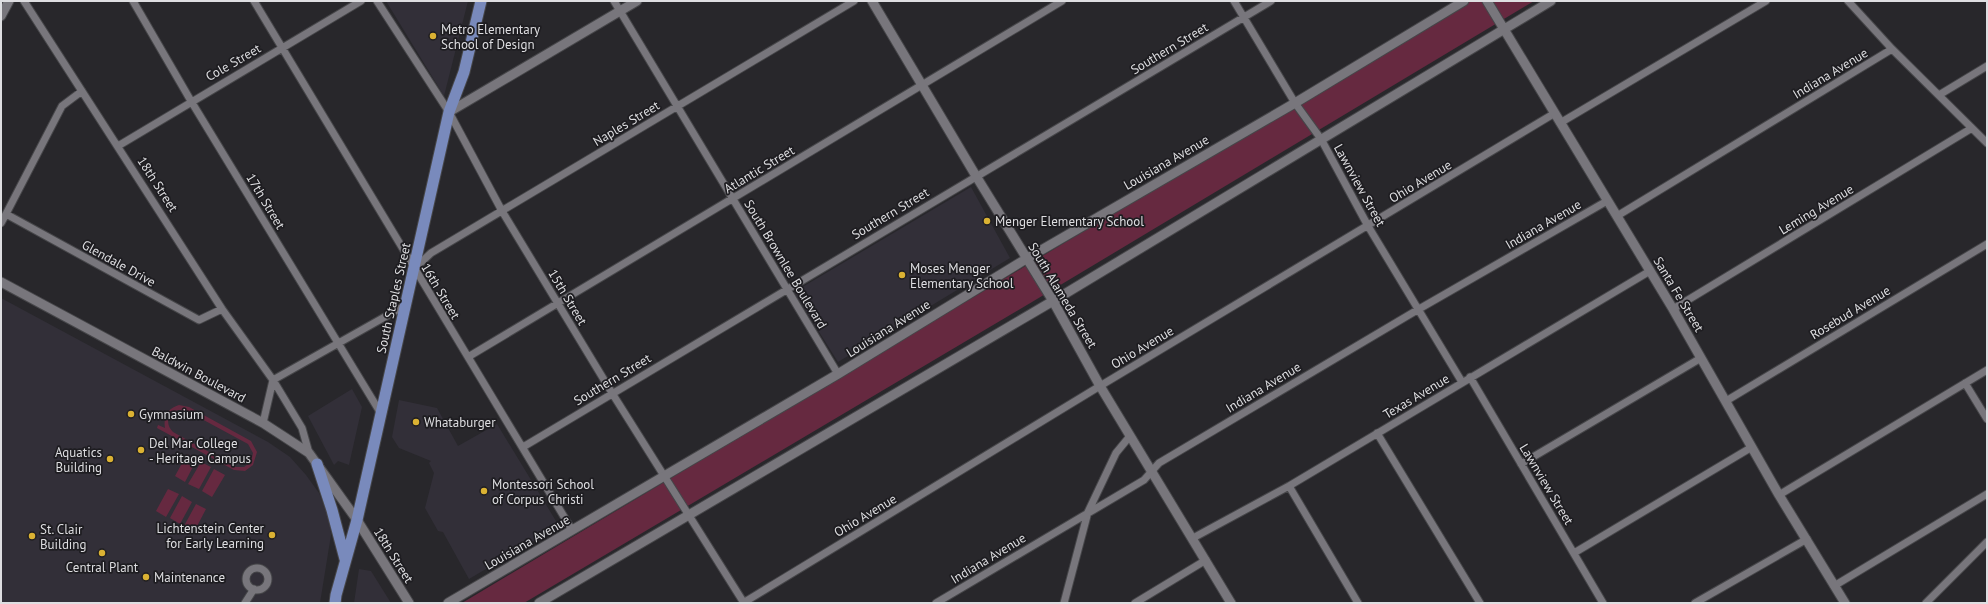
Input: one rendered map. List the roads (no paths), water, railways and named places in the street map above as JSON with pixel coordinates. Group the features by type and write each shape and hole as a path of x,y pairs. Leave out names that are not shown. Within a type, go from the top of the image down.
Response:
{"main road":[{"path":"1,16 9,1"},
{"name":"South Staples Street","path":"335,603 357,520 380,412 406,305 449,112 464,72 481,1"},
{"path":"449,112 637,1"},
{"name":"South Alameda Street","path":"872,1 976,176 1053,300 1100,386 1231,603"},
{"name":"Louisiana Avenue","path":"448,603 838,374 1026,258 1294,103 1464,1"},
{"name":"Santa Fe Street","path":"1487,1 1505,28 1560,124 1673,309 1779,495 1845,603"},
{"path":"539,603 1053,300 1551,1"},
{"name":"Baldwin Boulevard","path":"1,282 263,423 309,453 357,520"},
{"path":"317,464 346,559"},
{"name":"18th Street","path":"357,520 409,603"}],"street":[{"name":"18th Street","path":"24,1 222,309 273,380 302,428 309,453"},
{"name":"17th Street","path":"133,1 191,101 380,412"},
{"name":"16th Street","path":"254,1 414,269 523,446 572,530"},
{"name":"Cole Street","path":"118,146 191,101 361,1"},
{"name":"15th Street","path":"377,1 449,112 502,211 612,393 744,603"},
{"name":"South Brownlee Boulevard","path":"614,1 838,374"},
{"name":"Naples Street","path":"414,269 431,253 854,1"},
{"name":"Atlantic Street","path":"468,357 1062,1"},
{"name":"Lawnview Street","path":"1234,1 1294,103 1321,139 1368,226 1462,382"},
{"name":"Southern Street","path":"523,446 1270,1"},
{"path":"1560,124 1766,1"},
{"path":"1848,1 1892,49 1987,143"},
{"name":"Indiana Avenue","path":"1616,216 1892,49"},
{"path":"1939,95 1987,66"},
{"path":"1,223 62,106 82,91"},
{"name":"Ohio Avenue","path":"744,603 1100,386 1555,113"},
{"name":"Leming Avenue","path":"1673,309 1972,128"},
{"name":"Indiana Avenue","path":"936,603 1144,480 1159,463 1419,309 1607,201"},
{"name":"Glendale Drive","path":"6,214 199,320 222,309"},
{"name":"Rosebud Avenue","path":"1726,401 1987,244"},
{"name":"Texas Avenue","path":"1192,538 1289,486 1650,271"},
{"path":"263,423 273,380 406,305"},
{"path":"1521,464 1701,358"},
{"path":"1779,495 1987,370"},
{"name":"Lawnview Street","path":"1470,377 1603,603"},
{"path":"1965,383 1987,419"},
{"path":"1377,433 1480,603"},
{"path":"1064,603 1088,512 1116,453 1130,436"},
{"path":"1574,553 1752,447"},
{"path":"1289,486 1358,603"},
{"path":"1834,586 1987,494"},
{"path":"1695,603 1807,539"},
{"path":"1926,603 1987,542"},
{"path":"1135,603 1206,560"},
{"path":"245,603 254,589"}],"place":[{"name":"Metro Elementary School of Design","path":"433,36"},
{"name":"Menger Elementary School","path":"987,221"},
{"name":"Moses Menger Elementary School","path":"902,275"},
{"name":"Gymnasium","path":"131,414"},
{"name":"Whataburger","path":"416,422"},
{"name":"Del Mar College - Heritage Campus","path":"141,450"},
{"name":"Aquatics Building","path":"110,459"},
{"name":"Montessori School of Corpus Christi","path":"484,491"},
{"name":"Lichtenstein Center for Early Learning","path":"272,535"},
{"name":"St. Clair Building","path":"32,536"},
{"name":"Central Plant","path":"102,553"},
{"name":"Maintenance","path":"146,577"}]}
